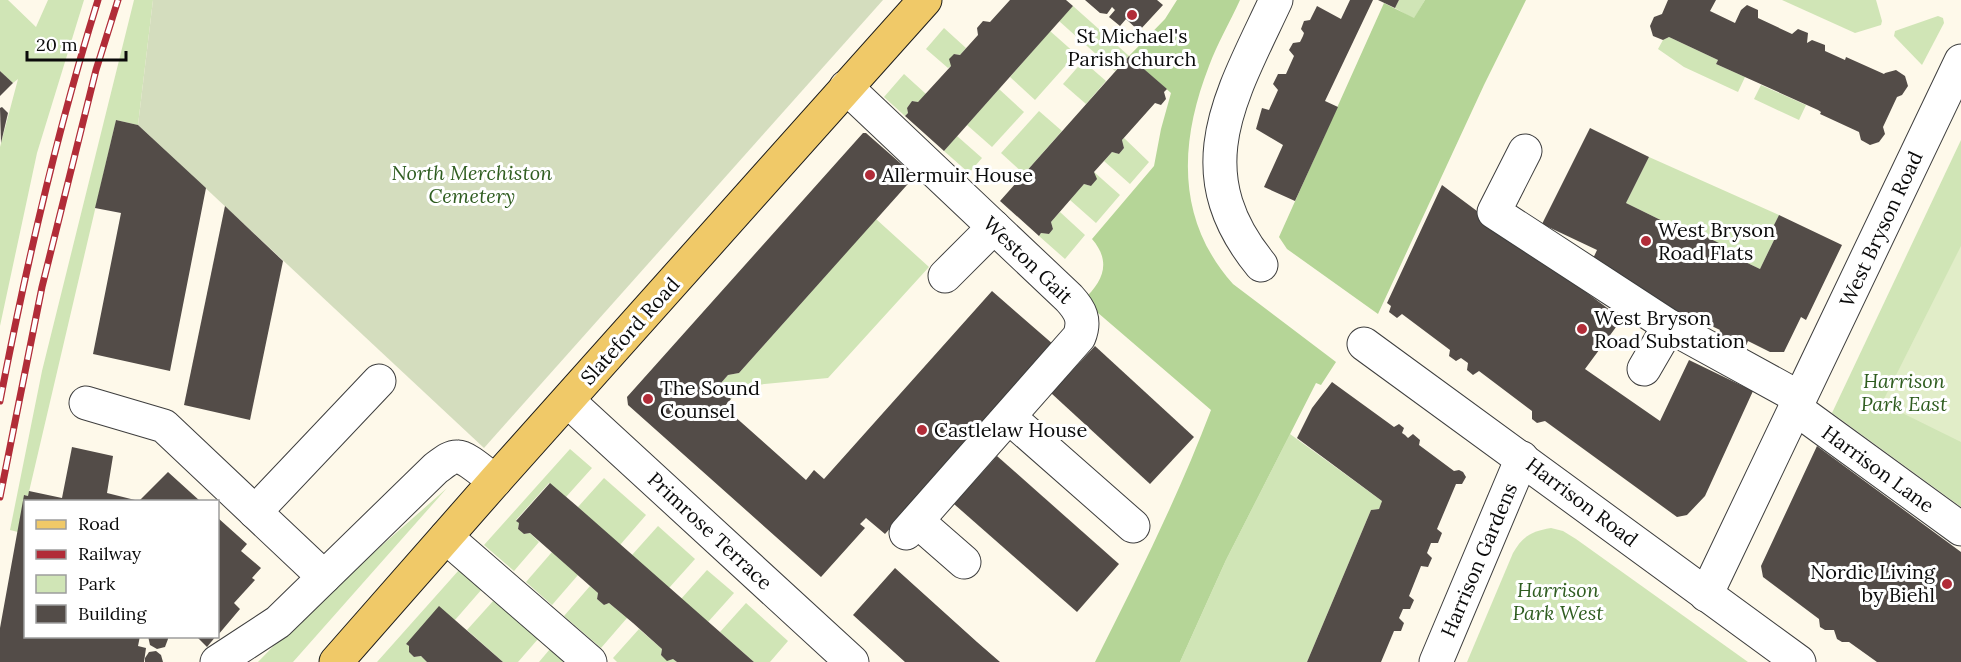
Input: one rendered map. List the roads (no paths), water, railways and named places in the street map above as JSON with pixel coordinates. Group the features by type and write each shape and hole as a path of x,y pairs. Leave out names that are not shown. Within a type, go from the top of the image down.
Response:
{"main road":[{"name":"Slateford Road","path":"339,661 495,481 925,0"}],"street":[{"path":"1261,266 1240,237 1230,215 1223,193 1220,160 1222,134 1232,96 1276,0"},
{"name":"West Bryson Road","path":"1707,595 1961,61"},
{"name":"Weston Gait","path":"846,87 1074,304 1079,309 1083,320 1080,337 912,527 964,562"},
{"path":"1525,151 1494,212 1669,326 1798,403"},
{"path":"945,276 984,218 1005,220 1081,284"},
{"path":"1644,369 1669,326"},
{"name":"Harrison Road","path":"1364,344 1799,662"},
{"path":"255,512 379,381"},
{"name":"Primrose Terrace","path":"568,401 852,662"},
{"path":"86,403 164,426 324,577"},
{"name":"Harrison Lane","path":"1798,403 1961,529"},
{"path":"1009,417 1133,526"},
{"path":"217,662 278,622 436,468 449,459 457,456 465,459 495,481"},
{"name":"Harrison Gardens","path":"1436,662 1522,458"},
{"path":"446,537 590,662"}],"railway":[{"path":"0,401 43,199 98,0"},
{"path":"0,497 42,287 96,70 118,0"}],"place":[{"name":"St Michael's Parish church","path":"1132,15"},
{"name":"Allermuir House","path":"870,175"},
{"name":"West Bryson Road Flats","path":"1646,241"},
{"name":"West Bryson Road Substation","path":"1582,329"},
{"name":"The Sound Counsel","path":"648,399"},
{"name":"Castlelaw House","path":"922,430"},
{"name":"Nordic Living by Biehl","path":"1947,584"}],"park label":[{"name":"North Merchiston Cemetery","path":"472,184"},
{"name":"Harrison Park East","path":"1904,392"},
{"name":"Harrison Park West","path":"1558,602"}]}
